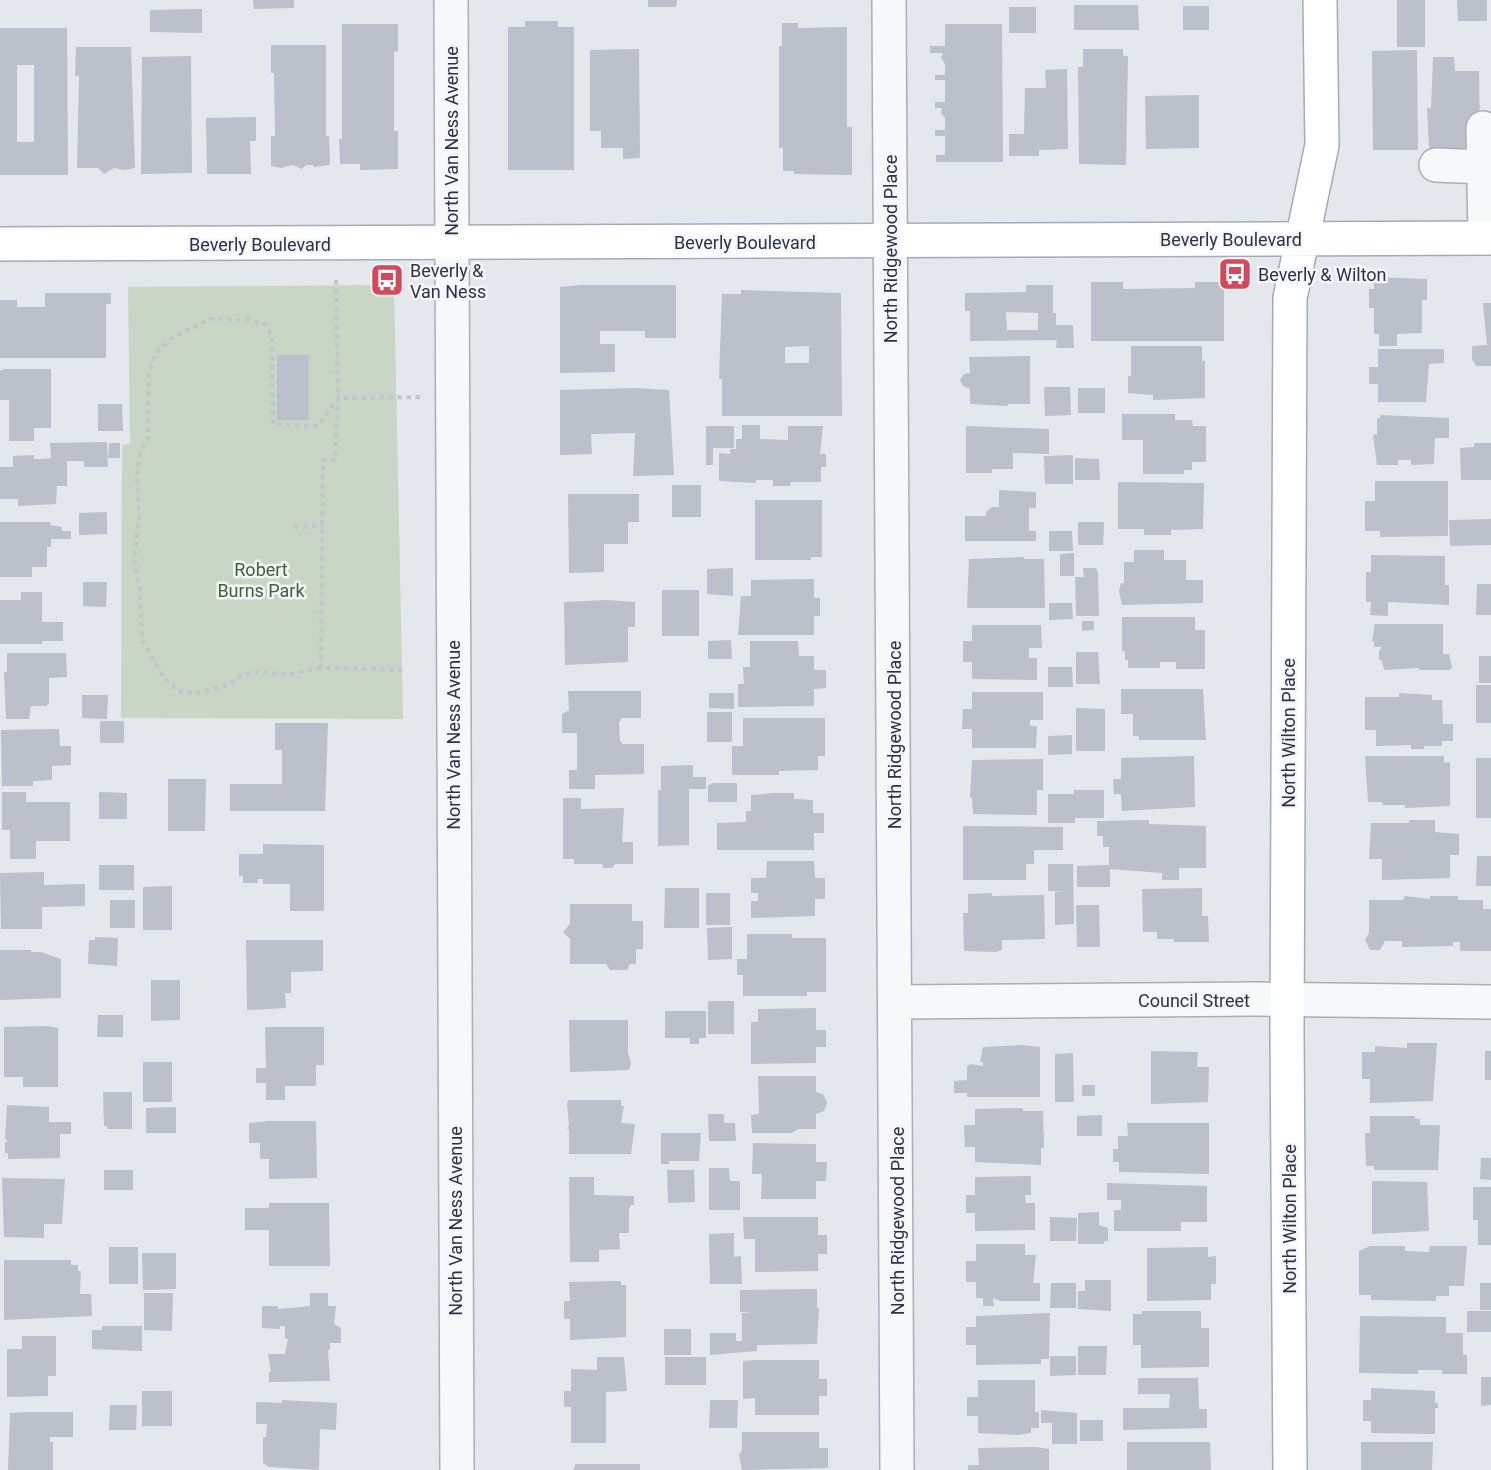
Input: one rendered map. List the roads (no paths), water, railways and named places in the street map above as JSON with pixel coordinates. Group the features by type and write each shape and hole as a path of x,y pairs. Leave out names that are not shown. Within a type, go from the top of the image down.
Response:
{"main road":[{"name":"North Wilton Place","path":"1290,1470 1287,999 1290,298 1322,145 1320,0"},
{"name":"Beverly Boulevard","path":"0,244 451,244 1488,238"}],"street":[{"name":"North Van Ness Avenue","path":"451,0 457,1470"},
{"name":"North Ridgewood Place","path":"889,0 897,1470"},
{"path":"1483,128 1488,238"},
{"path":"1436,165 1483,167"},
{"name":"Council Street","path":"896,1002 1287,999 1491,1002"}],"place":[{"name":"Beverly & Wilton","path":"1235,274"},
{"name":"Beverly & Van Ness","path":"387,280"}],"park label":[{"name":"Robert Burns Park","path":"261,579"}]}
